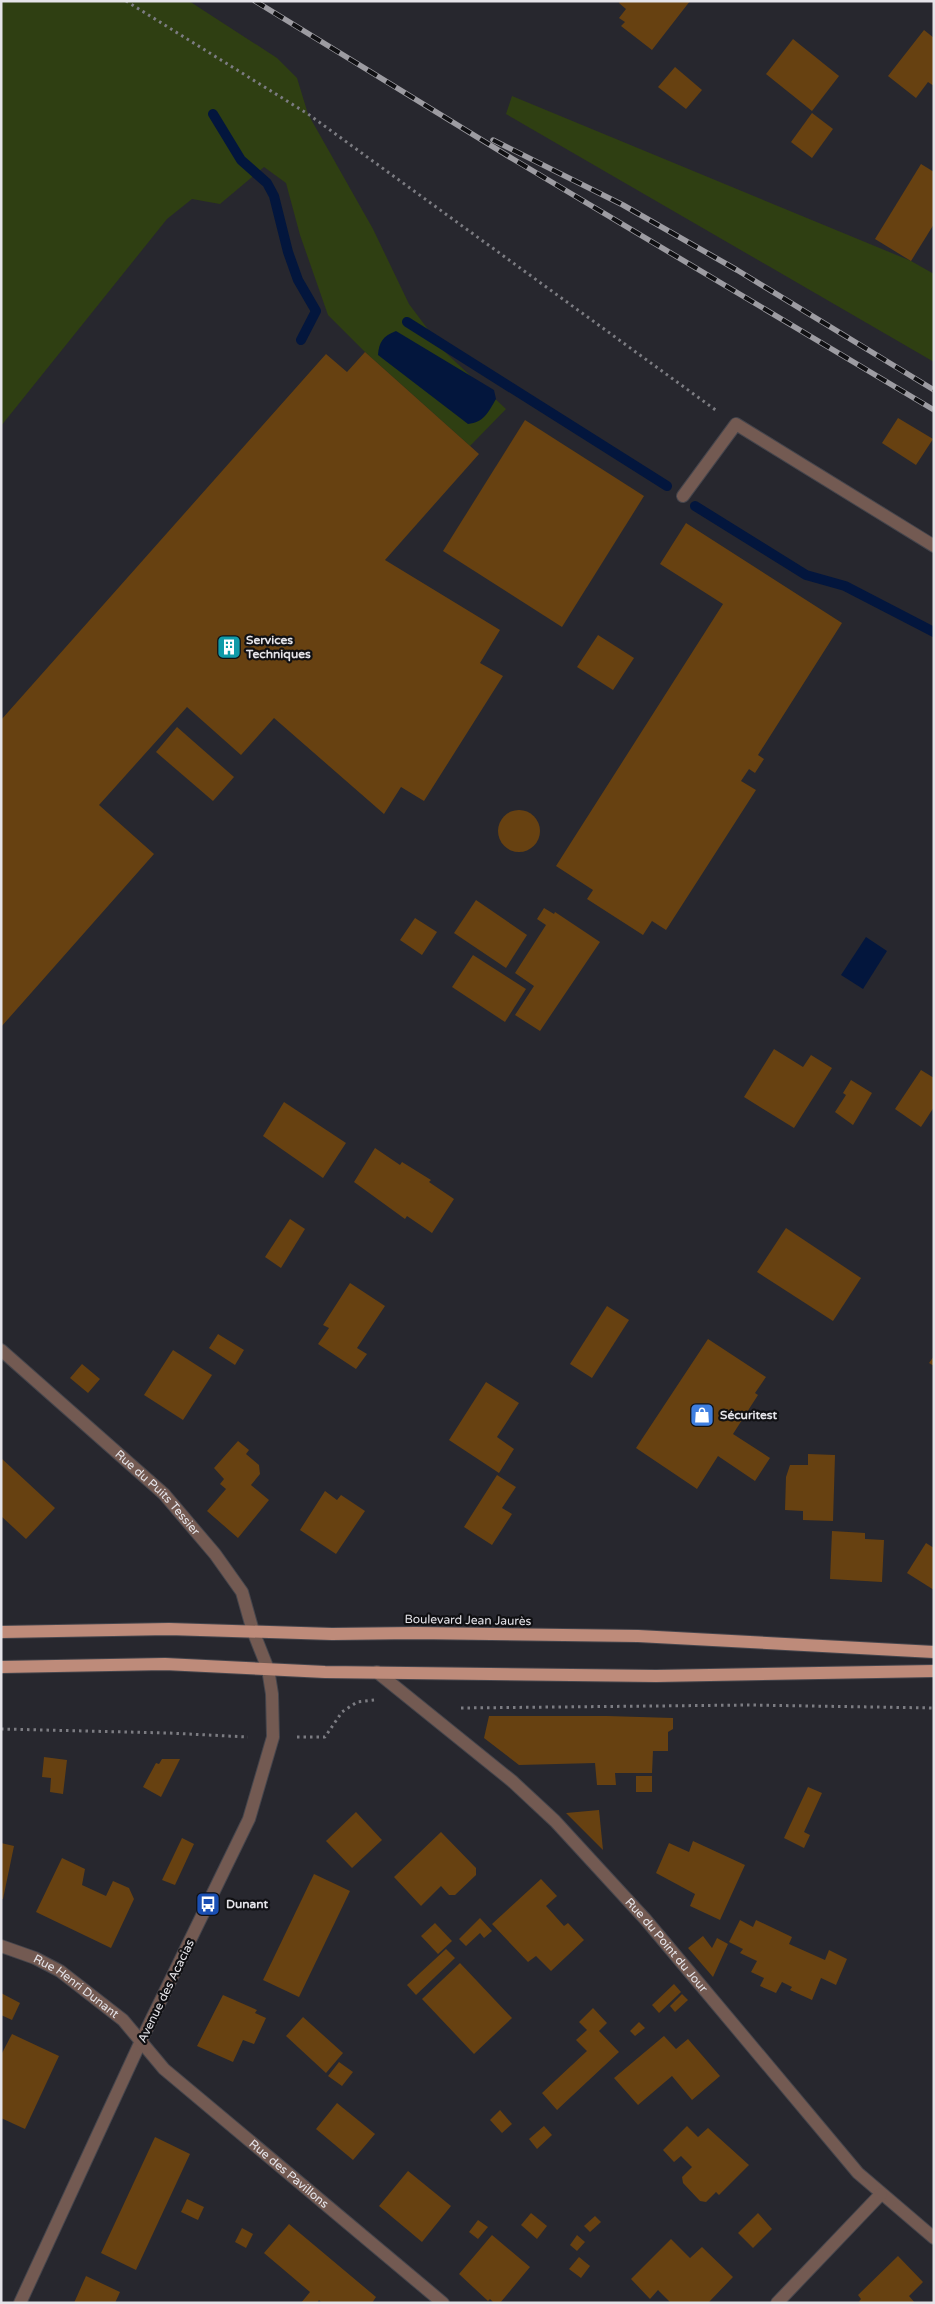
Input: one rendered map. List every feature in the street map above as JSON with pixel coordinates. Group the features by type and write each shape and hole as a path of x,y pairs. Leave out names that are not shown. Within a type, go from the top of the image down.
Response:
{"main road":[{"name":"Boulevard Jean Jaurès","path":"1,1632 169,1629 332,1634 415,1633 638,1636 934,1652"},
{"path":"1,1667 165,1664 325,1672 656,1676 934,1672"}],"street":[{"path":"683,496 736,424 934,546"},
{"name":"Rue du Puits Tessier","path":"1,1350 164,1494 215,1554 242,1592 253,1631 268,1669"},
{"name":"Avenue des Acacias","path":"20,2303 141,2041 250,1818 273,1737 272,1694 268,1669"},
{"name":"Rue du Point du Jour","path":"377,1672 512,1781 555,1821 646,1920 858,2173 934,2238"},
{"name":"Rue Henri Dunant","path":"1,1946 35,1958 60,1971 123,2020 141,2041"},
{"name":"Rue des Pavillons","path":"141,2041 164,2069 218,2116 443,2303"},
{"path":"777,2303 881,2194"}],"path":[{"path":"126,1 308,114 736,424"},
{"path":"1,1729 325,1737 342,1712 357,1702 375,1700"},
{"path":"434,1718 446,1708 749,1705 934,1708"}],"green space":[{"path":"1,1 189,1 277,58 297,78 308,114 373,229 409,304 445,352 506,409 470,446 365,352 328,315 300,235 286,183 264,167 220,204 192,199 167,219 1,426"},
{"path":"512,96 911,261 934,274 934,362 506,114"}],"water":[{"path":"396,331 494,390 496,399 485,416 478,421 468,424 378,355 382,340"},
{"path":"866,937 887,951 863,989 841,975"}],"building":[{"path":"620,1 690,1 652,50 621,26 625,22 619,18 626,9 619,3"},
{"path":"924,30 934,38 934,86 928,82 916,98 888,76"},
{"path":"793,39 839,76 812,111 766,74"},
{"path":"675,67 702,90 686,109 658,87"},
{"path":"812,113 833,129 812,158 791,142"},
{"path":"921,164 934,172 934,224 911,261 875,239"},
{"name":"Services Techniques","path":"365,352 479,454 385,560 500,630 480,663 503,676 424,801 401,787 384,814 274,718 241,755 187,707 99,805 154,854 1,1027 1,720 326,354 347,372"},
{"path":"898,418 933,439 916,465 882,443"},
{"path":"525,420 644,496 562,627 443,551"},
{"path":"686,523 842,623 758,755 764,759 755,773 749,769 741,781 756,790 666,930 652,921 643,935 587,899 593,890 556,866 723,604 660,564"},
{"path":"598,635 634,658 613,690 577,667"},
{"path":"177,727 234,777 213,801 156,752"},
{"path":"515,810 523,810 534,816 540,831 534,846 523,852 515,852 504,846 498,835 498,827 504,816"},
{"path":"476,900 527,935 506,968 454,933"},
{"path":"544,908 554,914 555,912 600,942 540,1031 515,1015 534,986 515,973 546,925 537,919"},
{"path":"415,918 437,932 422,955 400,940"},
{"path":"473,955 526,989 505,1022 452,987"},
{"path":"774,1049 803,1067 811,1055 832,1068 794,1128 744,1097"},
{"path":"921,1070 934,1078 934,1107 921,1127 895,1109"},
{"path":"851,1080 872,1093 853,1125 835,1112 846,1095 843,1093"},
{"path":"284,1102 346,1143 323,1178 263,1136"},
{"path":"375,1148 400,1165 402,1162 431,1180 429,1182 454,1199 432,1233 407,1216 405,1219 354,1182"},
{"path":"290,1219 305,1229 281,1268 265,1257"},
{"path":"786,1228 861,1278 833,1321 757,1272"},
{"path":"350,1283 385,1306 357,1348 367,1354 356,1369 318,1344 329,1328 323,1325"},
{"path":"607,1306 629,1320 592,1378 570,1364"},
{"path":"218,1334 244,1350 235,1365 209,1348"},
{"name":"Sécuritest","path":"708,1339 766,1377 755,1393 758,1395 733,1434 770,1458 755,1481 718,1456 697,1489 636,1448"},
{"path":"173,1350 212,1375 183,1420 144,1395"},
{"path":"934,1356 934,1366 929,1363"},
{"path":"82,1364 100,1379 88,1393 70,1378"},
{"path":"486,1382 519,1403 497,1437 514,1449 499,1473 449,1440"},
{"path":"238,1441 249,1450 246,1454 259,1465 260,1474 251,1485 269,1500 238,1538 207,1511 226,1489 220,1484 224,1479 214,1468"},
{"path":"808,1454 835,1455 833,1521 803,1520 803,1511 785,1510 786,1477 790,1465 808,1465"},
{"path":"1,1458 55,1508 26,1539 1,1516"},
{"path":"497,1475 516,1487 502,1508 512,1514 492,1545 464,1527"},
{"path":"325,1491 337,1500 341,1495 365,1511 336,1554 300,1530"},
{"path":"832,1531 865,1533 865,1539 884,1540 882,1582 830,1579"},
{"path":"926,1543 934,1548 934,1590 907,1573"},
{"path":"489,1716 673,1718 673,1729 668,1732 668,1751 653,1751 652,1773 615,1773 616,1785 597,1785 595,1763 519,1765 484,1738"},
{"path":"44,1757 67,1760 63,1794 50,1792 51,1778 42,1777"},
{"path":"162,1759 180,1759 161,1797 143,1787 156,1763 159,1764"},
{"path":"636,1776 652,1776 652,1792 636,1792"},
{"path":"808,1787 822,1793 804,1832 810,1835 804,1848 784,1838"},
{"path":"599,1810 603,1850 566,1813"},
{"path":"356,1812 382,1840 352,1868 326,1841"},
{"path":"441,1832 476,1868 476,1875 455,1895 449,1895 441,1886 421,1906 394,1877"},
{"path":"182,1838 194,1844 175,1885 162,1880"},
{"path":"693,1841 745,1865 720,1920 690,1906 695,1894 656,1873 669,1843 689,1852"},
{"path":"1,1843 14,1846 3,1899 1,1899"},
{"path":"62,1858 85,1869 82,1885 106,1896 113,1881 129,1888 134,1899 111,1948 36,1912"},
{"path":"314,1874 350,1891 299,1997 263,1980"},
{"path":"541,1879 557,1896 546,1906 564,1926 568,1923 584,1940 551,1971 536,1956 528,1962 492,1924"},
{"path":"480,1918 492,1931 484,1938 480,1933 466,1946 459,1939"},
{"path":"740,1920 753,1927 756,1920 792,1937 789,1944 825,1960 829,1950 847,1959 836,1985 821,1978 812,2000 790,1990 792,1987 782,1982 776,1993 760,1986 764,1978 751,1972 757,1961 740,1953 743,1949 729,1942"},
{"path":"435,1923 452,1941 438,1954 421,1936"},
{"path":"703,1936 712,1948 717,1938 728,1944 713,1977 688,1948"},
{"path":"446,1949 455,1958 416,1995 407,1985"},
{"path":"460,1963 512,2018 474,2054 422,1999"},
{"path":"674,1984 681,1992 659,2013 652,2005"},
{"path":"1,1993 20,2003 12,2020 1,2015"},
{"path":"682,1994 688,2000 675,2012 670,2006"},
{"path":"223,1995 257,2010 255,2013 266,2018 254,2044 243,2040 233,2062 197,2046"},
{"path":"593,2008 607,2023 599,2031 619,2052 557,2110 542,2093 587,2051 576,2040 587,2030 579,2022"},
{"path":"303,2017 343,2053 326,2073 286,2036"},
{"path":"639,2022 645,2028 635,2036 630,2031"},
{"path":"12,2034 59,2056 25,2129 1,2118 1,2055"},
{"path":"664,2036 676,2049 688,2039 720,2076 692,2100 672,2076 638,2105 614,2078"},
{"path":"339,2062 353,2072 342,2086 328,2076"},
{"path":"337,2103 375,2134 353,2160 316,2129"},
{"path":"500,2110 512,2124 502,2133 490,2120"},
{"path":"544,2126 552,2135 537,2149 529,2139"},
{"path":"687,2126 698,2137 708,2128 749,2165 719,2195 716,2192 706,2202 700,2201 683,2183 682,2177 692,2167 681,2156 674,2162 663,2150"},
{"path":"155,2137 190,2154 136,2270 101,2253"},
{"path":"408,2171 451,2206 422,2242 379,2206"},
{"path":"187,2199 204,2207 198,2220 181,2212"},
{"path":"531,2213 547,2226 537,2239 521,2225"},
{"path":"758,2213 772,2229 753,2248 738,2233"},
{"path":"595,2216 601,2222 590,2232 584,2226"},
{"path":"478,2220 488,2227 478,2239 469,2232"},
{"path":"289,2224 376,2297 372,2303 322,2303 319,2300 317,2303 301,2303 310,2292 264,2253"},
{"path":"242,2228 253,2234 246,2248 235,2242"},
{"path":"492,2235 530,2267 500,2303 494,2303 490,2299 488,2301 459,2274"},
{"path":"577,2235 585,2242 577,2251 570,2245"},
{"path":"671,2239 690,2258 702,2247 733,2277 708,2303 671,2303 658,2290 650,2299 631,2279"},
{"path":"898,2256 923,2282 909,2296 915,2303 858,2303 861,2299 858,2295"},
{"path":"579,2257 590,2266 581,2278 569,2269"},
{"path":"86,2276 120,2292 115,2303 74,2303"}],"waterway":[{"path":"213,114 241,160 267,183 274,196 288,252 298,280 316,311 301,340"},
{"path":"407,322 667,486"},
{"path":"695,506 806,575 845,586 934,632"}],"railway":[{"path":"255,1 513,159 934,410"},
{"path":"493,140 623,205 737,270 934,390"}],"place":[{"name":"Services Techniques","path":"229,647"},
{"name":"Sécuritest","path":"702,1415"},
{"name":"Dunant","path":"208,1904"}]}
